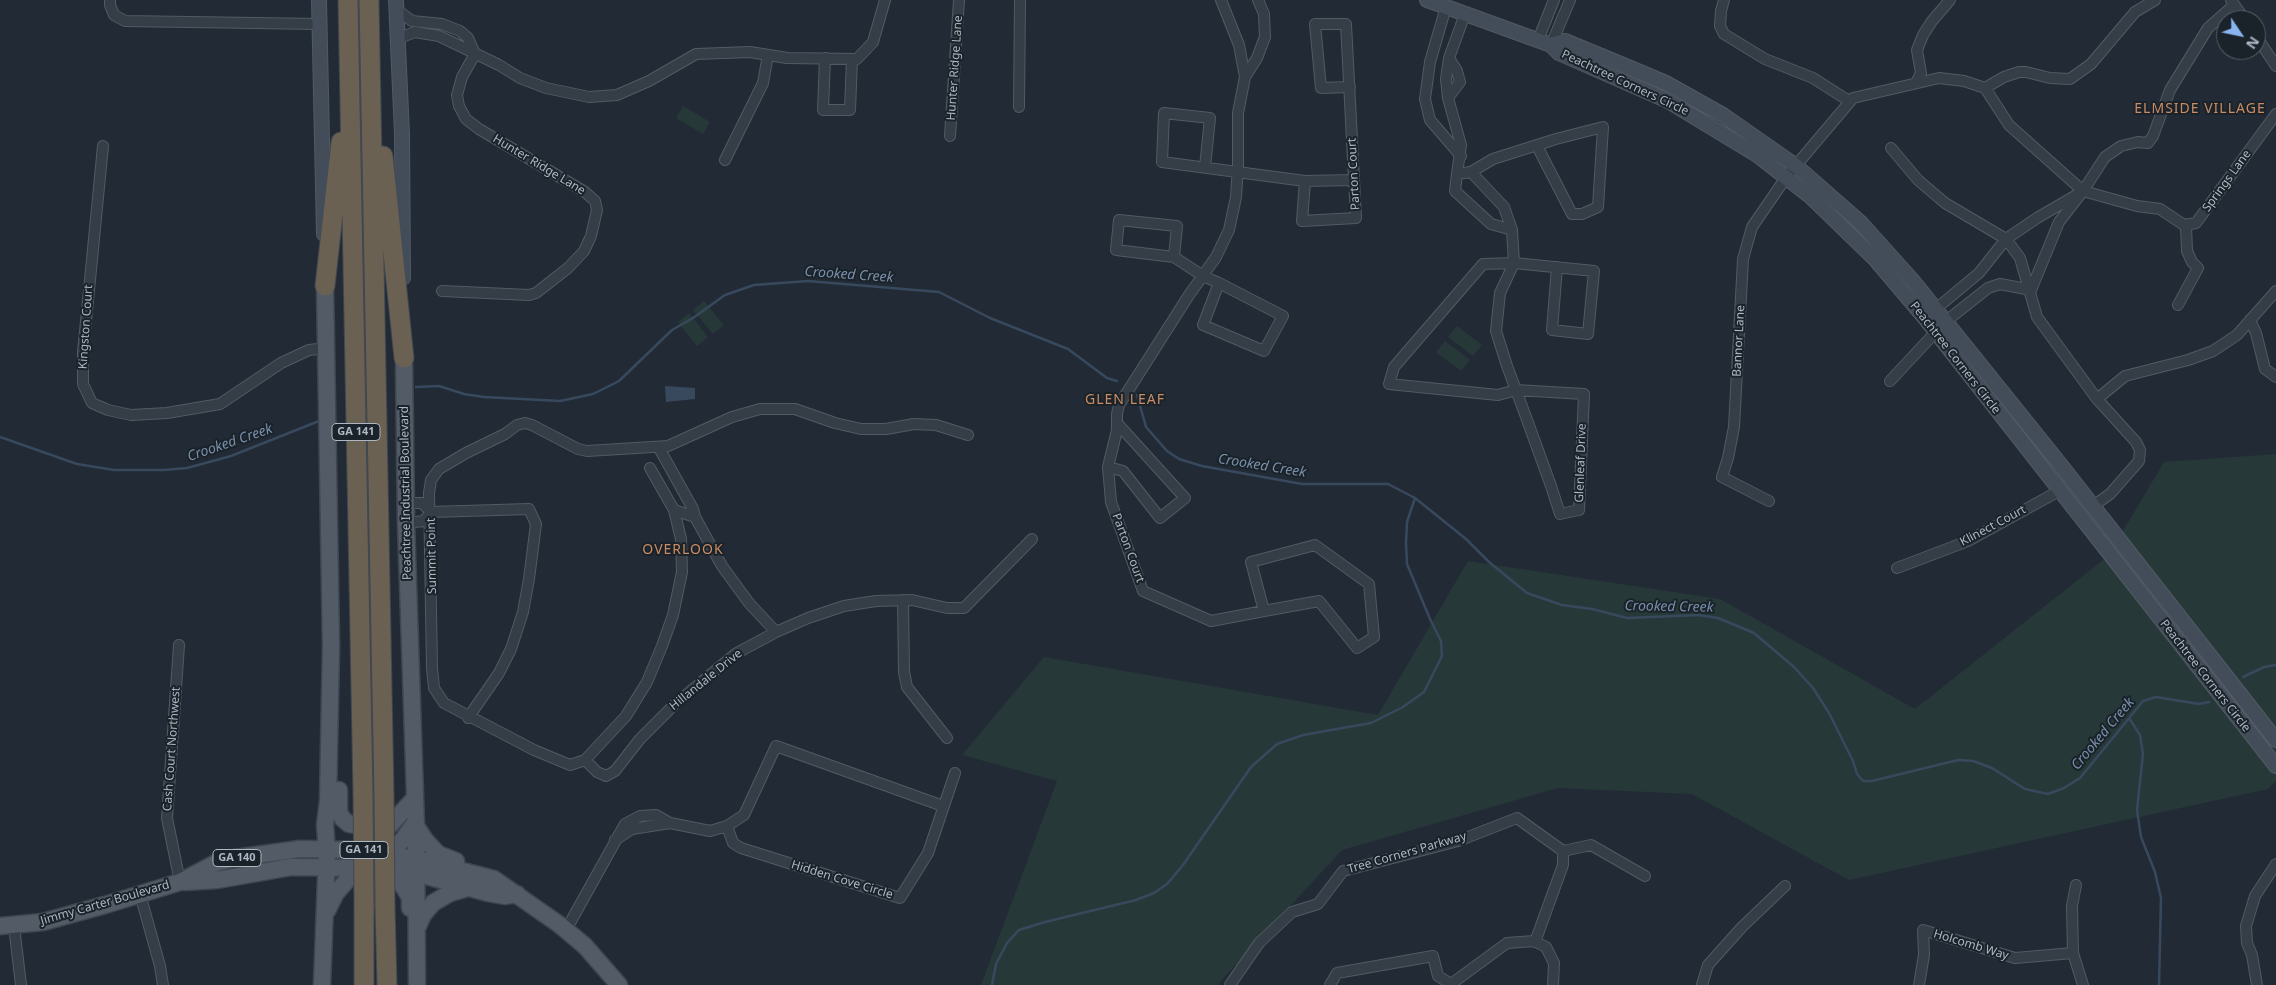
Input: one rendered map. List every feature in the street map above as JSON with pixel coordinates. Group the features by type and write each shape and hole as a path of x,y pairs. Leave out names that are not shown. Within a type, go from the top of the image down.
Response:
{"highway":[{"name":"GA 141","path":"348,0 363,794 364,985"},
{"name":"GA 141","path":"369,0 387,985"},
{"path":"370,30 404,358"},
{"path":"325,286 349,69"}],"main road":[{"path":"322,985 324,917 319,853 327,816 330,704 325,286"},
{"name":"Peachtree Industrial Boulevard","path":"404,358 406,523 414,799 419,865 417,985"},
{"path":"330,704 341,717 339,812 343,819 349,824 361,826 390,825 414,799"},
{"path":"319,853 309,842 327,816"},
{"path":"327,816 340,840 400,882 410,898 410,985"},
{"path":"324,917 336,893 348,879 363,870 369,862 406,837 416,824 425,840 438,854 495,872 510,883 517,894"},
{"name":"Jimmy Carter Boulevard","path":"180,882 218,880 280,868 319,853"},
{"name":"Jimmy Carter Boulevard","path":"7,926 43,922 180,882 216,863 252,855 319,853 369,862 419,865 489,878 517,894 566,930 585,946 619,985"},
{"path":"369,862 399,867 419,865"},
{"name":"Jimmy Carter Boulevard","path":"419,865 471,887 506,896 517,894"},
{"path":"218,880 241,879 284,871 302,871 313,878 320,891 324,917"},
{"path":"417,928 423,915 433,903 450,893 471,887"}],"street":[{"path":"110,0 114,15 125,21 319,24"},
{"path":"319,0 325,286"},
{"path":"398,39 415,32 448,39 520,78 589,97 617,94 649,81 696,54 750,52 787,58 857,58 873,42 885,0"},
{"name":"Hunter Ridge Lane","path":"950,136 959,0"},
{"path":"1019,107 1020,0"},
{"name":"Parton Court","path":"1221,0 1239,46 1244,77 1238,113 1236,196 1229,230 1216,257 1119,405 1117,430 1108,467 1111,502 1143,591 1212,621 1319,601 1357,648 1374,637 1369,584 1315,545 1251,562 1264,611"},
{"name":"Parton Court","path":"1244,77 1257,58 1265,37 1264,14 1258,0"},
{"name":"Peachtree Corners Circle","path":"1427,0 1545,42 1565,41 1666,83 1723,115 1792,171 1861,223 1940,327 2059,491 2276,766"},
{"path":"1545,42 1554,0"},
{"path":"1545,42 1570,0"},
{"path":"1724,0 1720,26 1724,34 1765,59 1813,78 1849,101"},
{"path":"1985,88 2004,77 2019,72 2050,78 2070,78 2091,64 2135,12 2155,0"},
{"path":"1916,83 1921,73 1917,50 1925,31 1943,2"},
{"path":"2031,290 2059,222 2083,191 2105,157 2121,146 2138,142 2148,143 2153,136 2170,90 2208,28 2233,2"},
{"path":"396,4 412,21 442,24 460,31 468,38 475,54"},
{"name":"Peachtree Industrial Boulevard","path":"396,4 402,134 404,358"},
{"path":"1446,7 1430,62 1425,99 1430,120 1460,156"},
{"path":"1465,14 1449,58 1446,79 1448,98 1461,145 1455,191 1490,224 1512,230"},
{"name":"Parton Court","path":"1305,180 1302,222 1356,218 1350,88 1346,24 1315,24 1321,88 1350,88"},
{"path":"2266,51 2276,66"},
{"name":"Hunter Ridge Lane","path":"442,291 529,295 536,293 568,268 584,251 591,236 597,210 594,201 585,192 479,129 466,118 459,106 457,95 462,77 475,54"},
{"path":"725,160 763,83 768,55"},
{"path":"826,58 823,110 850,110 852,58"},
{"path":"1792,171 1852,98 1916,83 1949,78 1985,88 2009,125 2083,191 2137,206 2160,209 2184,225 2186,224 2187,251 2192,262 2198,268 2178,304"},
{"path":"1205,166 1210,118 1164,113 1162,162 1238,170 1305,180 1354,180"},
{"name":"Springs Lane","path":"2186,224 2196,223 2276,114"},
{"path":"1457,174 1471,172 1493,159 1556,139 1603,127 1598,207 1582,214 1572,214 1537,146"},
{"name":"Kingston Court","path":"103,146 83,352 83,384 92,403 108,410 131,415 167,413 220,404 281,363 309,350 327,348"},
{"path":"1891,148 1918,180 1945,202 2006,239 2020,258 2031,290 2037,317 2098,399 2136,442 2140,450 2139,461 2110,494 2093,506"},
{"name":"Bannor Lane","path":"1769,501 1722,477 1734,427 1743,259 1752,227 1792,171"},
{"name":"Glenleaf Drive","path":"1471,172 1504,207 1512,230 1514,263 1500,293 1496,331 1516,390 1560,514 1579,510 1584,394 1516,390 1498,395 1390,384 1394,367 1483,264 1514,263 1594,271 1588,334 1552,330 1557,268"},
{"path":"1930,314 1979,273 2006,239 2083,191"},
{"path":"1174,257 1177,226 1120,220 1116,250 1174,257 1203,276 1219,283 1283,316 1264,351 1203,325 1219,283"},
{"path":"1979,273 1988,280 1988,288"},
{"path":"1890,381 1940,327 1988,288 2000,284 2031,290"},
{"path":"2098,399 2125,376 2188,360 2213,351 2237,335 2276,291"},
{"path":"2250,320 2256,333 2265,369 2276,377"},
{"name":"Peachtree Corners Circle","path":"1940,327 2093,506 2276,740"},
{"name":"Summit Point","path":"586,760 570,765 534,750 468,718 444,703 434,688 430,487 431,480 439,469 505,434 517,425 525,423 578,449 587,451 668,446 732,417 760,409 795,409 835,423 861,429 886,429 914,424 936,425 968,435"},
{"path":"1108,467 1123,471 1160,518 1185,498 1117,423"},
{"path":"659,448 722,566 750,603 776,632"},
{"path":"586,760 626,716 647,682 671,623 682,572 680,538 674,510 650,468"},
{"name":"Klinect Court","path":"1897,568 1968,542 2059,491"},
{"path":"406,503 422,503 430,512"},
{"path":"430,512 529,509 536,524 530,579 512,649 499,673 468,718"},
{"path":"674,510 695,517"},
{"path":"406,523 424,521 430,512"},
{"name":"Hillandale Drive","path":"586,760 597,772 606,776 615,771 640,739 675,704 735,654 776,632 844,606 876,601 912,600 947,608 964,608 1032,539"},
{"path":"903,600 906,688 947,738"},
{"name":"Cash Court Northwest","path":"179,645 167,818 180,882"},
{"path":"566,930 624,824 640,816 656,816 670,823 710,831 728,826 744,815 776,746 943,806"},
{"name":"Hidden Cove Circle","path":"728,826 733,843 741,848 900,898 928,854 954,773"},
{"name":"Tree Corners Parkway","path":"1230,985 1259,943 1292,912 1318,904 1343,871 1458,841 1517,818 1563,851"},
{"path":"1535,942 1563,865 1563,851 1591,845 1645,876"},
{"path":"2257,985 2252,955 2247,943 2246,926 2255,896 2276,864"},
{"path":"2076,885 2072,906 2073,953 2083,985"},
{"path":"1702,985 1708,965 1742,927 1785,886"},
{"path":"140,894 160,966 163,985"},
{"path":"7,926 21,985"},
{"name":"Holcomb Way","path":"1919,985 1924,955 1923,930 2015,958 2073,953"},
{"path":"1330,985 1337,973 1433,956 1438,976 1450,984 1507,943 1535,942 1546,947 1554,963 1553,985"}],"green space":[{"path":"683,106 710,122 703,134 676,118"},
{"path":"704,301 724,325 713,334 693,310"},
{"path":"689,313 708,337 697,346 678,322"},
{"path":"1457,326 1482,345 1473,356 1448,337"},
{"path":"1445,341 1470,360 1461,371 1436,352"},
{"path":"2276,454 2276,781 2268,789 1849,880 1692,794 1558,788 1342,850 1219,985 981,985 1057,781 962,755 1044,657 1378,715 1468,561 1720,599 1915,709 2108,556 2164,462"}],"water":[{"path":"665,386 695,388 695,399 666,402"}],"waterway":[{"name":"Crooked Creek","path":"416,387 439,386 464,394 484,397 560,401 593,394 619,381 672,330 693,318 725,295 754,285 808,281 939,292 990,318 1068,349 1107,378 1117,381"},
{"name":"Crooked Creek","path":"1137,395 1146,427 1167,451 1179,459 1202,466 1302,484 1388,484 1415,498 1466,539 1489,562 1527,593 1562,605 1592,609 1627,618 1698,615 1718,618 1754,633 1794,667 1813,688 1829,713 1853,761 1857,774 1863,781 1872,781 1958,760 1973,761 1992,768 2025,789 2048,794 2064,788 2080,778 2143,701 2156,697 2199,704 2209,702"},
{"name":"Crooked Creek","path":"0,437 77,464 114,470 164,470 187,468 231,456 319,421"},
{"path":"992,985 996,964 1007,943 1019,930 1136,900 1154,893 1167,884 1183,865 1251,767 1277,744 1303,735 1371,723 1403,707 1424,692 1442,656 1441,641 1407,564 1407,522 1415,498"},
{"name":"Crooked Creek","path":"2243,677 2264,667 2276,665"},
{"path":"2129,718 2140,735 2143,754 2137,810 2141,837 2155,872 2161,898 2159,985"}],"district":[{"name":"ELMSIDE VILLAGE","path":"2200,109"},
{"name":"GLEN LEAF","path":"1125,400"},
{"name":"OVERLOOK","path":"683,550"}]}
